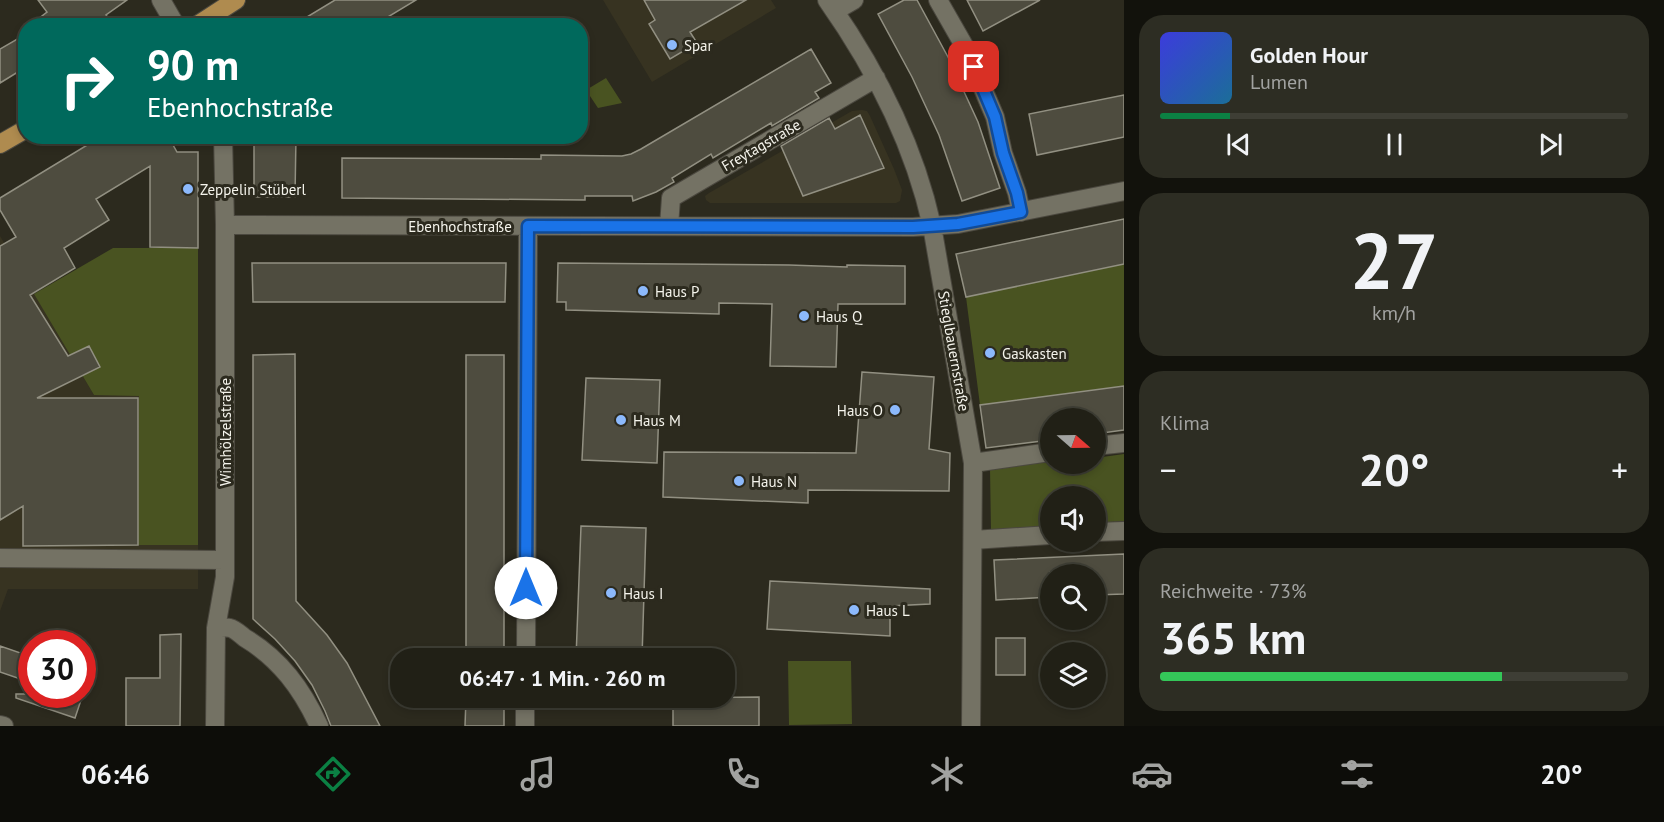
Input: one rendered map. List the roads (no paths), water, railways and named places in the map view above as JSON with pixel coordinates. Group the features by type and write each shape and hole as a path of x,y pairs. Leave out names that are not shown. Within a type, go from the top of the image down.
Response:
{"main road":[{"path":"208,18 236,0"},
{"path":"0,144 18,134"}],"street":[{"path":"161,0 171,18"},
{"path":"831,5 854,0"},
{"path":"938,0 966,49 995,117 1021,212"},
{"name":"Stieglbauernstraße","path":"831,5 876,78 904,138 927,201 932,226 973,463 971,726"},
{"name":"Freytagstraße","path":"669,226 671,198 876,78"},
{"name":"Wimhölzelstraße","path":"215,726 216,628 225,577 223,144"},
{"name":"Ebenhochstraße","path":"225,225 932,226 958,224 1124,191"},
{"path":"526,648 528,226"},
{"path":"1106,445 1124,443"},
{"path":"973,463 1040,453"},
{"path":"1106,532 1124,531"},
{"path":"973,540 1040,536"},
{"path":"0,558 225,560"},
{"path":"216,628 230,628 253,642 275,661 308,702 318,726"},
{"path":"525,708 525,726"}],"place":[{"name":"Spar","path":"672,45"},
{"name":"Zeppelin Stüberl","path":"188,189"},
{"name":"Haus P","path":"643,291"},
{"name":"Haus Q","path":"804,316"},
{"name":"Gaskasten","path":"990,353"},
{"name":"Haus O","path":"895,410"},
{"name":"Haus M","path":"621,420"},
{"name":"Haus N","path":"739,481"},
{"name":"Haus I","path":"611,593"},
{"name":"Haus L","path":"854,610"}]}
